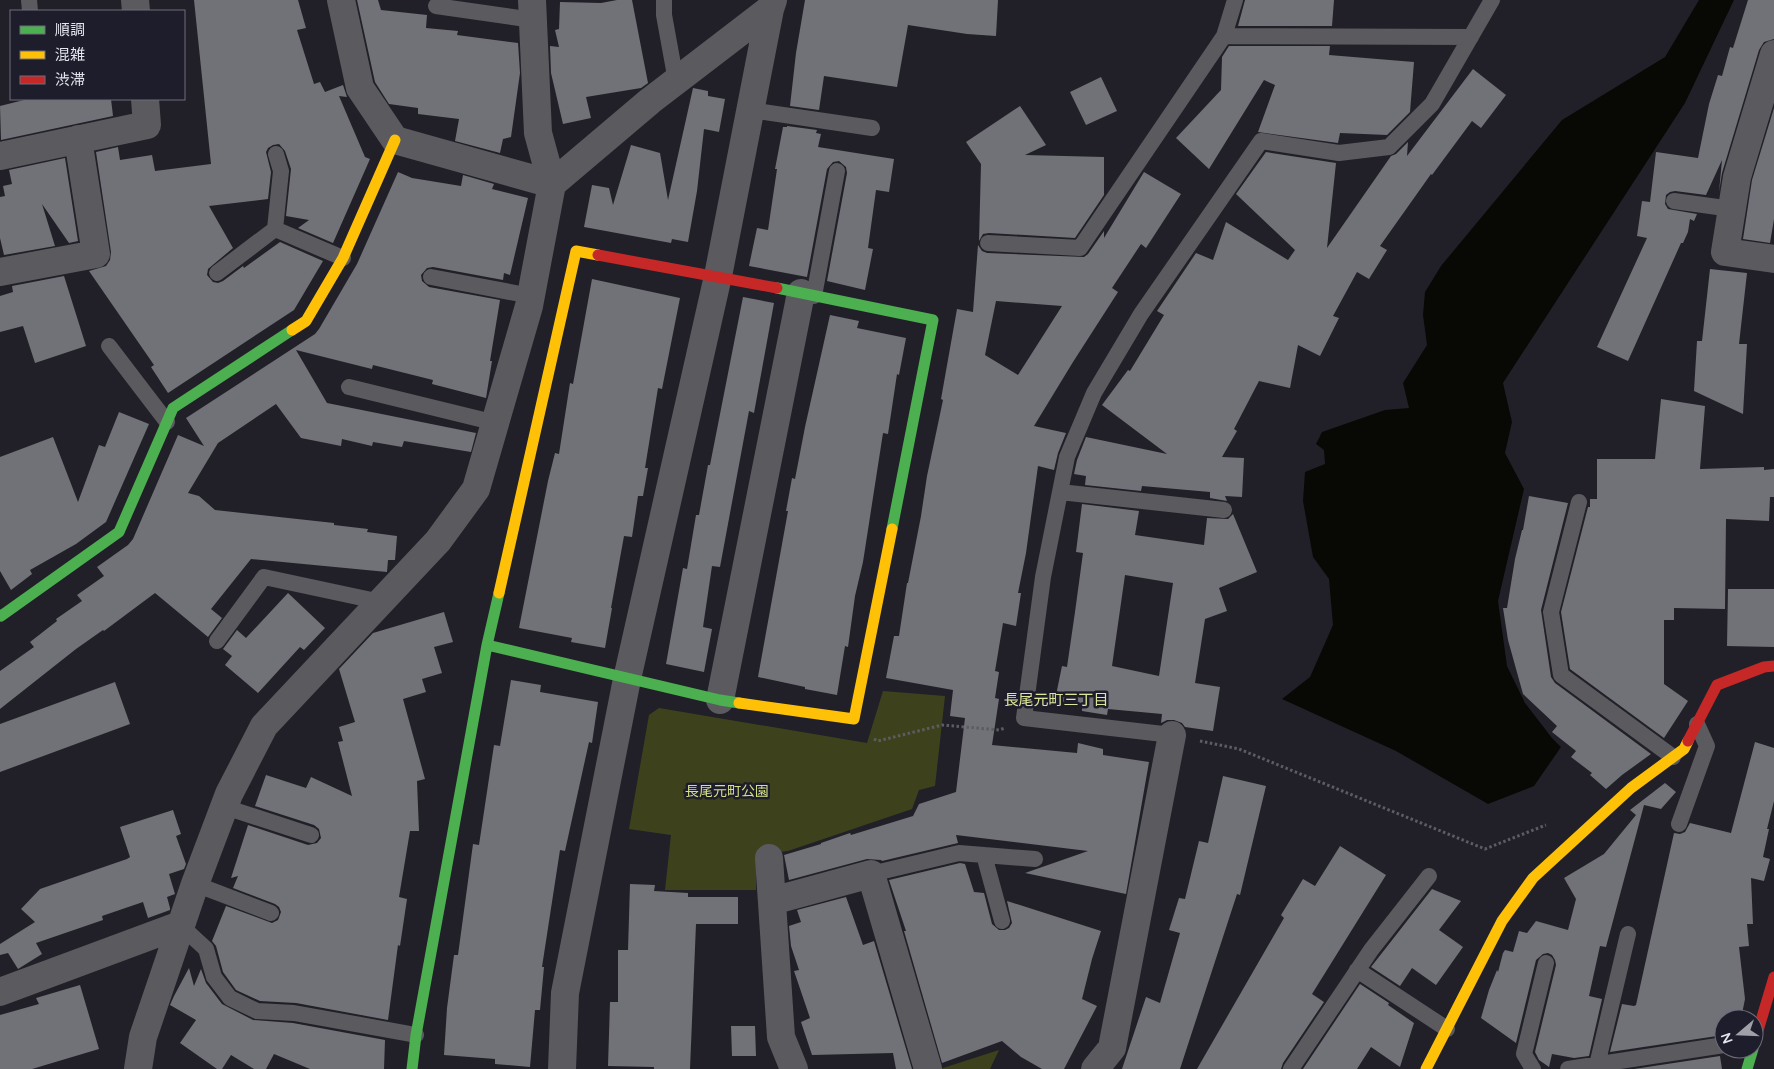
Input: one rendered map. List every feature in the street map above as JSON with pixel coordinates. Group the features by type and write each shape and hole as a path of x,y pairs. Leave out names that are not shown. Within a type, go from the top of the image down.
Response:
{"street":[{"path":"341,0 360,88 395,140 552,184"},
{"path":"552,184 772,4"},
{"path":"562,1069 565,993 627,679 718,276 772,4"},
{"path":"138,1069 143,1038 195,884 229,794 264,726 438,541 476,489 531,296 552,184 538,132 533,10"},
{"path":"1774,54 1737,177 1725,252 1774,259"},
{"path":"0,156 147,125 144,100"},
{"path":"0,272 96,254 78,139"},
{"path":"0,615 119,532 173,408 306,321 343,258 395,140"},
{"path":"412,1069 416,1035 488,645 576,251 718,276 933,320 854,719 720,700 488,645"},
{"path":"720,700 807,295"},
{"path":"1426,1069 1502,921 1533,878 1631,788 1684,749 1717,685 1764,667 1774,666"},
{"path":"1095,1069 1112,1048 1172,735"},
{"path":"769,858 781,1037 786,1067"},
{"path":"772,901 871,874 928,1069"},
{"path":"0,992 180,925"},
{"path":"1764,1010 1774,977"}],"lane":[{"path":"664,0 664,15 676,81"},
{"path":"988,243 1080,248 1224,36 1235,0"},
{"path":"1172,735 1024,718 1043,577 1067,457 1094,393 1141,314 1261,141 1339,153 1389,147 1432,104 1492,0"},
{"path":"436,6 533,10"},
{"path":"1224,36 1471,37"},
{"path":"750,110 872,128"},
{"path":"217,273 275,229 281,171 276,154"},
{"path":"807,295 837,171"},
{"path":"1674,201 1732,208"},
{"path":"275,229 343,258"},
{"path":"431,277 531,296"},
{"path":"109,346 167,422"},
{"path":"349,387 496,423"},
{"path":"1060,492 1224,510"},
{"path":"1579,502 1551,612 1560,675 1673,757"},
{"path":"217,641 264,577 381,602"},
{"path":"1679,824 1707,746 1697,724"},
{"path":"225,807 311,835"},
{"path":"871,874 959,852 1035,859"},
{"path":"984,855 1002,921"},
{"path":"1291,1069 1371,950 1429,876"},
{"path":"195,884 271,914"},
{"path":"180,925 206,949 214,976 230,998 257,1011 294,1013 416,1035"},
{"path":"1596,1065 1628,934"},
{"path":"1533,1069 1524,1054 1546,963"},
{"path":"1357,970 1447,1028"},
{"path":"1568,1069 1714,1047"}],"path":[{"path":"854,719 869,737 878,742 942,725 999,730 1019,725 1024,718"},
{"path":"1172,735 1239,749 1485,849 1550,824"}],"green space":[{"name":"長尾元町公園","path":"883,691 945,696 935,786 919,790 912,809 788,851 756,855 756,890 665,890 671,835 629,829 649,715 659,708 867,743"},
{"path":"999,1050 990,1069 940,1069"}],"shaded area":[{"path":"1699,0 1734,0 1685,103 1503,383 1512,422 1505,453 1524,489 1498,601 1507,666 1525,703 1561,747 1534,786 1488,804 1396,751 1282,699 1310,677 1333,625 1329,579 1313,557 1303,501 1305,472 1325,464 1324,450 1316,444 1322,432 1385,410 1409,408 1403,383 1427,345 1423,315 1425,292 1441,266 1562,120 1665,57"}],"building":[{"path":"194,0 298,0 306,28 297,30 314,84 320,82 325,92 343,85 347,97 339,96 365,157 370,159 333,243 298,228 309,220 286,216 291,169 285,151 279,144 268,148 266,152 271,172 268,199 209,206 233,248 208,269 207,275 213,282 223,281 280,242 323,261 294,310 168,393 151,367 154,365 89,271 106,266 110,260 111,252 96,152 118,147 120,160 152,155 155,171 211,164"},
{"path":"357,0 378,0 381,10 427,15 426,28 458,31 457,35 518,43 520,73 511,137 503,139 500,153 455,141 459,119 418,114 418,108 389,104 375,82"},
{"path":"632,0 648,83 641,88 586,97 591,118 563,124 551,73 550,46 559,47 555,30 559,29 560,2 601,3"},
{"path":"805,0 998,0 996,36 967,34 908,25 897,87 824,76 819,110 790,106"},
{"path":"1245,0 1334,0 1332,26 1238,26"},
{"path":"1748,0 1774,0 1774,39 1764,42 1759,50 1722,173 1719,192 1722,160 1706,195 1675,191 1666,195 1665,204 1668,209 1697,214 1694,221 1690,219 1688,232 1683,243 1681,243 1628,361 1597,347 1647,238 1637,236 1642,201 1650,202 1656,152 1698,158 1709,104 1718,75 1722,76 1730,47 1733,48"},
{"path":"1229,46 1330,46 1329,55 1414,62 1410,112 1387,135 1340,133 1338,143 1258,132 1275,85 1264,80 1209,169 1176,138 1221,90 1222,57"},
{"path":"1473,69 1506,95 1481,128 1472,121 1431,174 1380,246 1387,250 1369,279 1357,272 1333,316 1339,318 1320,356 1298,345 1290,388 1259,381 1234,429 1237,431 1222,457 1244,458 1242,497 1225,496 1227,501 1210,498 1210,492 1142,486 1141,491 1085,485 1086,476 1074,474 1086,437 1167,454 1102,405 1128,370 1130,371 1164,315 1157,311 1196,253 1213,260 1226,222 1288,260 1295,250 1236,194 1266,152 1336,163 1327,248 1391,156 1396,154 1408,142 1407,156"},
{"path":"1101,77 1117,111 1086,125 1070,92"},
{"path":"693,88 708,91 708,96 725,99 719,132 704,129 697,191 688,242 672,239 671,243 584,227 592,185 609,188 613,205 631,145 660,153 668,200"},
{"path":"24,100 111,100 113,116 1,140 0,106"},
{"path":"1020,106 1046,145 1025,155 1104,157 1104,195 1075,238 989,233 983,234 979,241 981,164 966,142"},
{"path":"1774,108 1774,219 1770,243 1743,239 1752,180"},
{"path":"783,127 817,130 816,133 821,134 818,147 894,159 889,192 876,190 868,248 873,249 865,290 827,281 847,173 846,167 839,161 833,162 827,169 807,277 749,266 757,228 768,230 777,169 775,169"},
{"path":"65,158 78,241 69,243 42,204 55,246 4,255 0,238 0,197 5,196 3,186 12,184 9,170"},
{"path":"398,172 412,178 461,186 463,175 494,184 492,189 528,198 510,275 504,273 503,280 433,267 427,268 421,275 422,281 429,287 500,300 486,398 432,384 433,380 373,365 372,369 296,350 327,403 476,433 471,452 404,441 402,447 373,442 372,446 342,439 341,446 301,438 276,404 218,443 188,493 199,496 215,510 334,523 334,525 368,529 367,532 397,536 395,560 388,560 387,572 251,559 211,609 222,618 208,637 155,593 104,631 76,649 0,709 0,671 34,647 30,642 57,621 56,619 82,601 77,595 104,576 97,567 128,545 133,539 178,435 204,446 186,418 315,334 319,329 357,264"},
{"path":"1144,172 1181,194 1146,248 1141,244 1112,288 1118,292 1034,426 1066,433 1054,470 1038,466 1026,553 1018,593 1021,593 1016,626 1003,623 995,671 999,672 995,698 999,699 992,745 1077,753 1078,743 1103,749 1103,755 1149,762 1126,894 1025,873 1088,851 956,835 958,843 882,861 867,859 789,880 784,855 850,833 851,835 913,816 919,804 956,792 965,718 950,716 953,690 886,678 894,636 899,636 907,583 943,400 941,399 957,309 973,312 978,245 982,251 987,253 1084,257 1104,231 1104,238","holes":["996,301 1062,306 1018,375 985,355"]},
{"path":"1710,269 1747,273 1739,344 1747,344 1743,414 1694,391 1697,341 1702,341"},
{"path":"64,276 86,346 35,363 23,326 0,332 0,296 13,292 12,286"},
{"path":"592,279 680,298 662,389 658,388 645,468 648,468 643,496 638,496 632,537 624,536 605,648 571,642 572,638 519,628 548,481 555,453 559,454 570,383 573,384"},
{"path":"743,297 774,303 754,413 749,411 720,567 712,566 703,627 712,629 704,672 666,664 683,568 687,569 696,515 699,515"},
{"path":"830,315 859,321 857,328 906,338 899,375 897,374 888,434 883,433 863,562 855,596 848,647 845,646 837,695 758,677 788,511 786,511 792,478 795,479"},
{"path":"1661,399 1705,406 1700,469 1764,467 1764,470 1774,469 1774,497 1770,497 1769,521 1726,519 1725,609 1674,608 1674,620 1664,620 1664,684 1688,701 1664,738 1570,669 1561,612 1588,507 1590,507 1590,499 1597,499 1597,459 1655,459"},
{"path":"119,412 149,424 106,522 76,544 30,570 32,574 11,590 0,571 0,457 53,437 78,502 99,445 105,447"},
{"path":"1529,496 1568,503 1541,610 1551,677 1555,683 1651,754 1606,789 1590,775 1592,773 1571,757 1576,751 1552,732 1557,726 1523,694 1508,640 1503,608 1507,608 1515,559 1523,530"},
{"path":"1082,504 1139,511 1135,535 1204,545 1207,518 1228,519 1233,514 1257,572 1219,588 1227,611 1205,619 1195,683 1220,687 1213,731 1185,727 1182,723 1174,720 1167,720 1161,723 1162,714 1108,709 1107,715 1082,711 1082,706 1055,700 1062,666 1067,667 1075,612 1083,553 1076,552","holes":["1125,575 1173,583 1159,676 1112,666"]},
{"path":"1728,589 1774,589 1774,647 1727,646"},
{"path":"288,593 325,628 304,650 300,647 258,693 225,665 232,656 223,649 237,630 246,638"},
{"path":"444,612 453,642 434,647 442,673 422,679 426,692 403,699 425,779 417,781 419,831 410,831 399,897 407,899 400,946 398,945 388,1020 296,1003 260,1001 236,990 223,972 216,946 212,941 226,906 272,923 278,920 281,912 275,904 233,888 238,876 231,878 248,825 308,845 317,843 321,838 319,829 314,825 255,806 266,775 306,788 311,777 352,796 338,742 343,741 339,727 355,722 339,669 373,633"},
{"path":"511,680 541,685 540,692 598,702 592,743 589,742 565,851 560,850 542,967 544,967 540,1010 535,1010 530,1067 495,1064 495,1059 444,1055 447,1008 454,955 458,955 473,844 479,845 494,745 500,746"},
{"path":"115,682 130,724 0,772 0,724"},
{"path":"1755,742 1774,748 1774,801 1763,857 1770,859 1764,881 1751,878 1753,924 1747,924 1749,946 1739,947 1745,999 1743,1009 1714,1009 1714,1036 1610,1052 1622,1004 1636,1005 1674,833 1680,834 1685,832 1690,823 1731,833"},
{"path":"1223,776 1266,786 1240,895 1237,894 1180,1069 1122,1069 1146,997 1160,1003 1180,933 1169,930 1179,898 1185,899 1199,841 1208,843"},
{"path":"1665,783 1676,792 1661,809 1644,805 1606,947 1600,946 1589,996 1602,999 1589,1056 1574,1058 1552,1054 1549,1067 1539,1060 1535,1052 1556,965 1555,960 1548,953 1543,954 1536,960 1516,1043 1481,1018 1503,953 1505,950 1513,952 1519,931 1527,933 1536,921 1568,930 1576,899 1564,878 1604,854 1636,815 1630,810"},
{"path":"173,810 181,834 176,836 186,864 184,869 169,874 175,894 167,897 170,910 148,918 143,902 102,916 103,920 36,943 42,954 18,969 8,953 0,955 0,944 35,922 21,909 40,889 127,859 130,857 120,827"},
{"path":"1340,846 1386,875 1312,994 1324,1002 1283,1063 1281,1069 1197,1069 1284,918 1281,915 1303,879 1315,886"},
{"path":"960,863 965,864 974,892 984,893 992,924 999,930 1009,928 1012,923 1007,901 1101,931 1082,999 1097,1006 1064,1069 1042,1069 1021,1057 1002,1041 942,1063 904,931 906,931 889,880"},
{"path":"630,884 655,885 654,891 688,893 688,897 738,897 738,924 696,924 690,1069 608,1066 610,1002 618,1002 618,950 628,950"},
{"path":"1432,889 1461,901 1439,930 1463,947 1436,985 1412,968 1400,986 1371,967"},
{"path":"846,897 863,945 874,941 912,1069 896,1069 893,1053 812,1055 801,1022 810,1018 794,971 799,970 791,946 789,926 801,922 797,910"},
{"path":"189,968 194,986 201,969 206,983 222,1004 253,1020 293,1023 385,1040 384,1069 310,1069 274,1054 266,1069 254,1069 231,1055 222,1069 217,1069 180,1043 196,1020 170,1005"},
{"path":"1360,984 1389,1003 1388,1005 1414,1023 1400,1067 1371,1047 1357,1069 1303,1069"},
{"path":"80,985 99,1049 32,1069 0,1069 0,1015 39,1004 36,998"},
{"path":"731,1026 755,1026 756,1056 732,1056"},
{"path":"1714,1057 1714,1059 1720,1059 1722,1069 1634,1069"}],"traffic: fast":[{"path":"777,288 933,320 892,529"},
{"path":"0,615 119,532 173,408 292,330"},
{"path":"412,1069 416,1035 487,645 499,593"},
{"path":"487,645 739,703"},
{"path":"1747,1069 1750,1059"}],"traffic: slow":[{"path":"292,330 306,321 343,258 395,140"},
{"path":"499,593 576,251 598,255"},
{"path":"739,703 854,719 892,529"},
{"path":"1426,1069 1502,921 1533,878 1631,788 1684,749 1688,741"}],"traffic: jam":[{"path":"598,255 777,288"},
{"path":"1688,741 1717,685 1764,667 1774,666"},
{"path":"1764,1010 1774,977"}],"district":[{"name":"長尾元町三丁目","path":"1056,699"}]}
